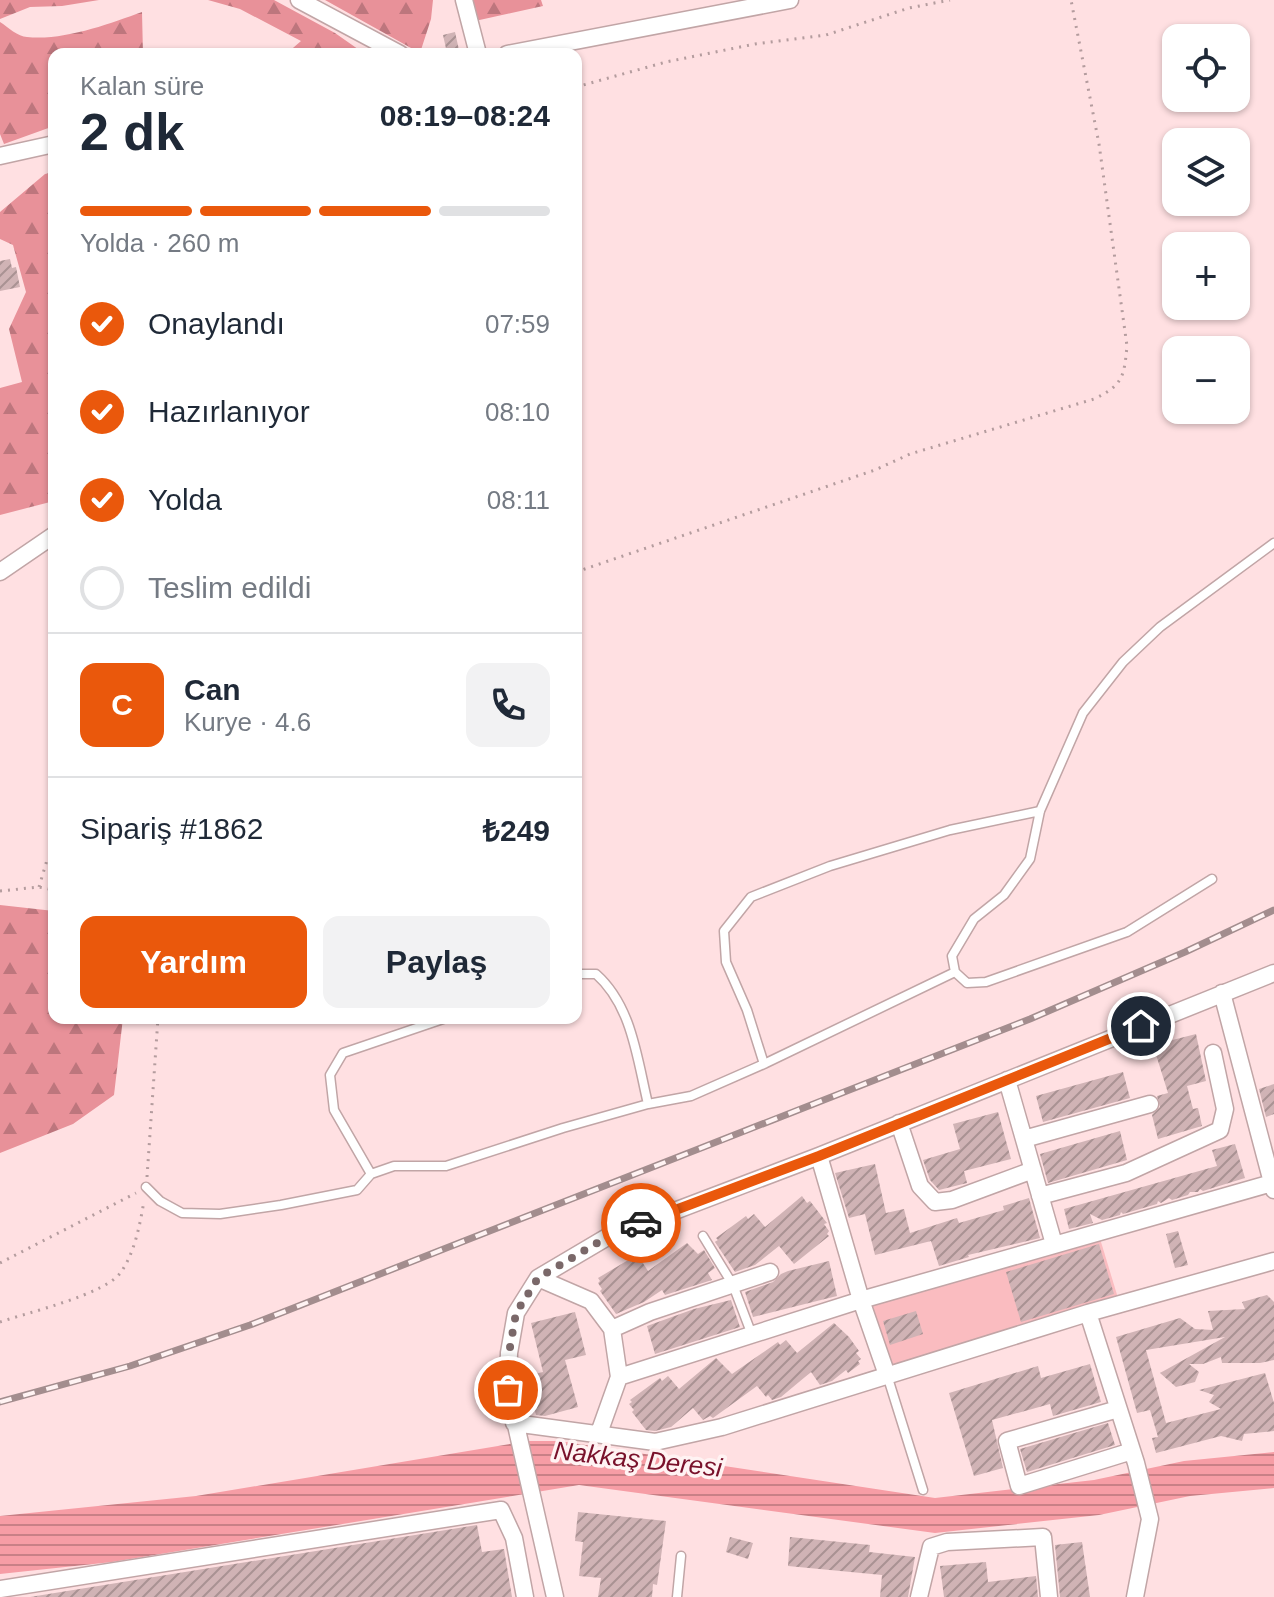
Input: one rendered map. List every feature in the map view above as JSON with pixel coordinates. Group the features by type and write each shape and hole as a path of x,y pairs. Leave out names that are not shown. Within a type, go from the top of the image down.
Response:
{"street":[{"path":"299,0 389,48"},
{"path":"464,0 476,48"},
{"path":"538,48 790,0"},
{"path":"0,156 48,145"},
{"path":"0,572 48,539"},
{"path":"555,1597 508,1390 509,1353 516,1313 538,1278 609,1236 819,1156 1274,973"},
{"path":"619,1377 861,1300 1054,1244 1273,1186 1266,1128 1222,993"},
{"path":"1040,1196 1126,1173 1220,1130 1225,1109 1213,1053"},
{"path":"1007,1080 1054,1244"},
{"path":"1024,1139 1150,1104"},
{"path":"899,1123 920,1186 935,1202 952,1200 1033,1170"},
{"path":"819,1156 861,1300 887,1375"},
{"path":"514,1423 655,1442 722,1427 1088,1313 1274,1261"},
{"path":"612,1329 650,1312 770,1272"},
{"path":"538,1278 591,1301 612,1329 619,1377 599,1433"},
{"path":"1088,1313 1134,1457 1150,1519 1135,1597"},
{"path":"1118,1409 1007,1441 1019,1486 1134,1457"},
{"path":"0,1589 501,1510 514,1538 525,1597"},
{"path":"919,1597 931,1547 947,1542 1043,1537 1049,1597"}],"lane":[{"path":"1212,879 1127,932 986,982 967,983 955,972 952,956 974,919 1004,895 1030,859 1040,811 1083,713 1123,662 1160,627 1274,543"},
{"path":"764,1064 747,1010 726,962 724,931 751,897 830,866 950,830 1040,811"},
{"path":"146,1187 160,1201 182,1213 220,1214 357,1190 371,1174 394,1166 446,1166 563,1128 648,1104 691,1096 955,972"},
{"path":"582,974 596,974 611,987 624,1010 648,1104"},
{"path":"371,1174 334,1110 330,1075 343,1053 428,1024"},
{"path":"703,1236 733,1285 752,1336"},
{"path":"887,1375 923,1490"},
{"path":"677,1597 681,1556"}],"path":[{"path":"582,85 666,62 755,44 826,35 909,8 950,0"},
{"path":"582,570 875,470 910,454 1094,399 1116,388 1124,372 1127,346 1099,144 1071,0"},
{"path":"39,887 48,859"},
{"path":"0,891 48,889"},
{"path":"0,1322 90,1293 121,1274 140,1228 146,1187 158,1024"},
{"path":"0,1263 146,1187"}],"shaded area":[{"path":"1098,1232 1118,1298 1001,1336 887,1367 871,1298"}],"green space":[{"path":"0,0 99,0 30,7 0,19"},
{"path":"208,0 274,0 356,48 293,48 301,41 240,9"},
{"path":"325,0 433,0 431,19 422,48 411,48"},
{"path":"470,0 541,0 543,6 475,21"},
{"path":"142,12 143,48 48,48 48,128 4,144 0,134 0,22 20,35 41,38 115,22"},
{"path":"48,173 48,503 0,515 0,388 22,382 9,329 26,292 13,245 0,239 0,212"},
{"path":"0,905 48,910 48,1024 122,1024 114,1095 73,1124 0,1153"}],"water":[{"name":"Nakkaş Deresi","path":"528,1441 559,1441 935,1498 1094,1480 1184,1461 1274,1452 1274,1488 1190,1496 1099,1515 935,1533 579,1485 112,1562 0,1574 0,1516 196,1496"}],"building":[{"path":"455,32 459,48 446,48 443,35"},
{"path":"10,259 12,268 16,267 20,287 0,291 0,261"},
{"path":"1196,1034 1206,1081 1187,1086 1193,1109 1198,1108 1202,1126 1158,1139 1152,1115 1160,1107 1157,1096 1168,1093 1153,1045"},
{"path":"1123,1072 1130,1098 1043,1122 1036,1096"},
{"path":"1274,1084 1274,1114 1266,1117 1259,1089"},
{"path":"998,1112 1011,1159 964,1171 967,1183 939,1190 930,1180 923,1160 960,1149 953,1124"},
{"path":"1120,1131 1127,1160 1048,1183 1040,1154"},
{"path":"1235,1144 1245,1178 1190,1192 1172,1200 1169,1198 1161,1203 1158,1201 1157,1204 1102,1220 1090,1214 1093,1223 1069,1229 1064,1209 1217,1166 1212,1150"},
{"path":"875,1164 886,1213 904,1209 910,1233 957,1218 959,1223 1004,1210 1003,1206 1029,1198 1040,1238 968,1255 939,1266 931,1241 875,1255 865,1214 849,1218 835,1173"},
{"path":"802,1196 807,1203 810,1201 827,1223 824,1224 829,1236 794,1264 779,1246 755,1265 735,1272 715,1242 718,1240 716,1238 746,1216 748,1219 754,1214 765,1227"},
{"path":"1178,1231 1188,1265 1175,1268 1166,1234"},
{"path":"687,1243 698,1254 704,1250 715,1268 708,1273 712,1280 665,1295 662,1290 616,1314 600,1291 598,1278 639,1257 648,1271"},
{"path":"1099,1244 1114,1294 1021,1322 1006,1272"},
{"path":"829,1261 837,1296 753,1317 745,1292 773,1282 788,1271"},
{"path":"1267,1295 1274,1302 1274,1360 1222,1363 1221,1357 1203,1364 1189,1364 1199,1372 1195,1382 1176,1387 1160,1373 1225,1337 1146,1350 1166,1423 1221,1409 1209,1402 1214,1395 1199,1390 1265,1373 1274,1403 1274,1431 1244,1434 1242,1441 1221,1436 1156,1453 1152,1438 1158,1437 1150,1410 1137,1413 1116,1337 1180,1318 1195,1329 1213,1330 1208,1311 1245,1309 1242,1302"},
{"path":"731,1300 740,1327 655,1354 647,1326"},
{"path":"916,1311 923,1334 890,1345 883,1321"},
{"path":"575,1312 586,1355 565,1360 578,1407 545,1416 536,1415 526,1376 543,1372 531,1323"},
{"path":"834,1323 849,1337 861,1359 858,1361 860,1364 832,1381 820,1385 811,1372 781,1397 772,1400 757,1386 713,1418 710,1416 703,1420 693,1408 671,1427 655,1431 646,1430 632,1412 630,1400 660,1378 662,1381 668,1376 679,1389 716,1358 732,1374 778,1342 780,1345 786,1340 797,1353"},
{"path":"1090,1364 1101,1402 1053,1416 1050,1404 992,1420 1003,1468 974,1476 949,1393 1038,1366 1041,1378"},
{"path":"1108,1423 1115,1445 1027,1472 1020,1449"},
{"path":"578,1512 666,1521 657,1585 653,1584 652,1597 598,1597 601,1578 579,1576 583,1542 575,1541"},
{"path":"477,1525 482,1552 504,1549 512,1597 30,1597"},
{"path":"730,1537 753,1543 748,1559 726,1552"},
{"path":"790,1537 870,1545 869,1552 915,1557 908,1597 880,1597 882,1575 788,1566"},
{"path":"1082,1542 1090,1597 1060,1597 1055,1545"},
{"path":"986,1562 988,1582 1036,1576 1038,1597 944,1597 940,1566"}],"railway":[{"path":"0,1402 130,1366 250,1325 1030,1019 1274,910"}],"way so far":[{"path":"508,1390 509,1353 516,1313 538,1278 609,1236 641,1223"}],"route":[{"path":"641,1223 819,1156 1141,1026"}]}
